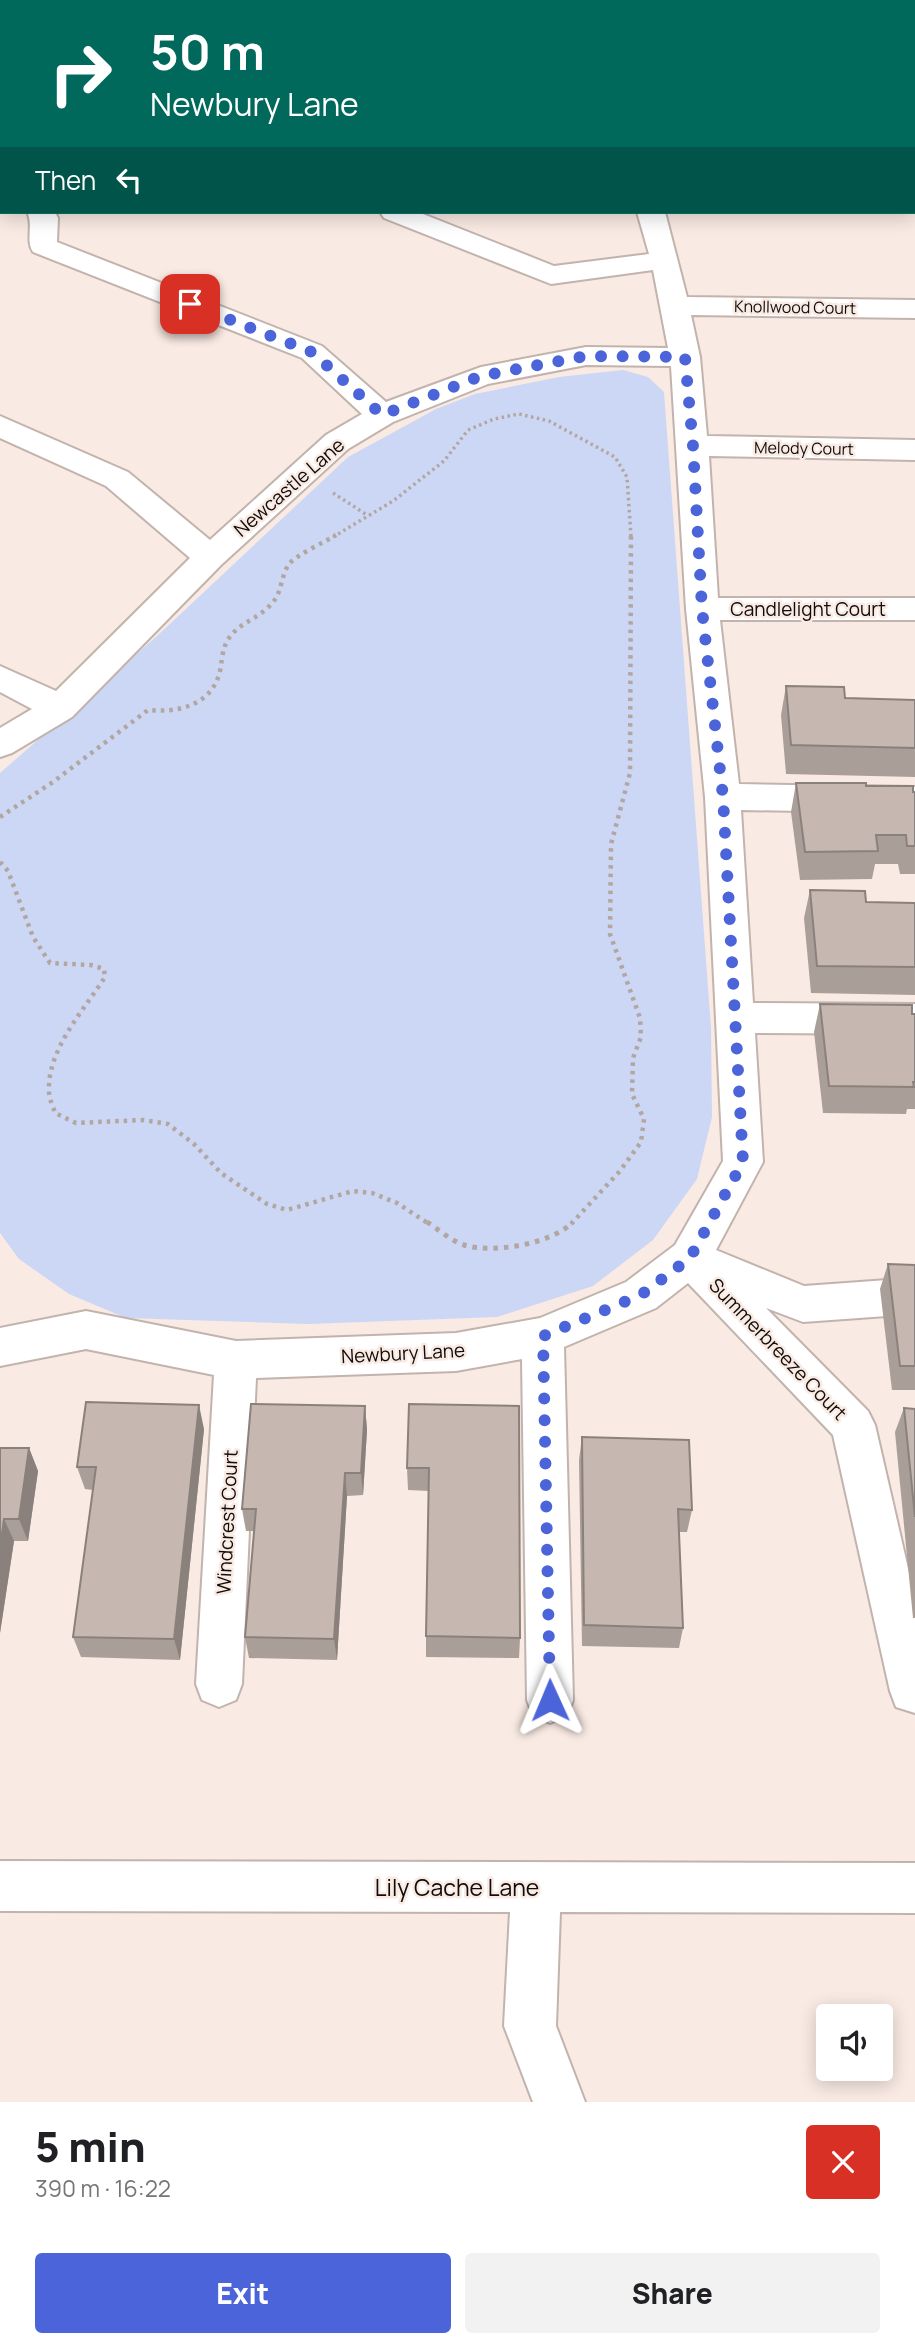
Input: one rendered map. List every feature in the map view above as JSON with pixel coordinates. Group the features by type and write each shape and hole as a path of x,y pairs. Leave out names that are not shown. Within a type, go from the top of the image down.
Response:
{"street":[{"path":"42,214 43,246 312,352 382,415"},
{"path":"399,214 551,275 665,260"},
{"name":"Newbury Lane","path":"0,1346 86,1329 236,1360 456,1352 543,1336 641,1295 690,1258 743,1162 723,797 702,609 685,357 665,260 652,214"},
{"name":"Knollwood Court","path":"675,306 915,309"},
{"name":"Newcastle Lane","path":"0,744 60,708 211,557 337,442 382,415 481,376 586,356 685,357"},
{"path":"0,426 117,479 211,557"},
{"name":"Melody Court","path":"693,446 915,450"},
{"name":"Candlelight Court","path":"702,609 915,609"},
{"path":"0,678 60,708"},
{"path":"723,797 915,800"},
{"path":"736,1018 915,1019"},
{"path":"690,1258 803,1304 915,1296"},
{"name":"Summerbreeze Court","path":"690,1258 853,1425 913,1691"},
{"path":"543,1336 550,1700"},
{"name":"Windcrest Court","path":"219,1684 236,1360"},
{"name":"Lily Cache Lane","path":"0,1886 915,1888"},
{"path":"536,1888 530,2026 559,2102"}],"path":[{"path":"0,817 53,782 148,710 168,712 184,709 213,691 220,670 221,651 234,631 255,620 276,598 290,564 393,501 444,461 468,430 494,419 519,414 549,421 615,457 627,477 631,526 630,773 611,844 610,934 640,1018 641,1037 634,1058 632,1094 644,1119 641,1142 566,1228 537,1242 491,1248 463,1245 397,1203 372,1192 353,1191 287,1210 267,1204 221,1172 194,1144 168,1124 144,1120 76,1123 55,1113 49,1091 57,1059 74,1022 105,977 104,969 91,963 69,966 50,964 33,937 8,871 0,863"}],"shaded area":[{"path":"623,370 648,377 664,392 711,1028 712,1117 697,1179 653,1240 593,1286 497,1317 309,1324 126,1318 69,1294 19,1259 0,1233 0,773 157,636 348,457 436,409 475,394 559,377"}],"building":[{"path":"786,686 844,687 845,698 915,700 915,748 791,745"},
{"path":"796,783 913,786 915,846 907,846 906,835 876,835 878,851 805,852"},
{"path":"810,890 865,891 866,902 915,903 915,967 817,966"},
{"path":"820,1004 912,1005 912,1014 915,1014 914,1087 829,1086"},
{"path":"888,1264 915,1265 915,1366 900,1366"},
{"path":"86,1402 199,1405 174,1639 73,1637 96,1467 77,1467"},
{"path":"251,1404 365,1406 361,1473 345,1473 334,1639 245,1637 256,1509 242,1509"},
{"path":"409,1404 519,1406 520,1638 426,1636 429,1468 407,1468"},
{"path":"904,1408 915,1409 915,1517"},
{"path":"582,1437 689,1440 692,1510 678,1509 683,1628 584,1625"},
{"path":"0,1448 29,1448 19,1519 4,1519 0,1548"}],"route":[{"path":"190,304 312,352 382,415 481,376 586,356 685,357 702,609 723,797 743,1162 690,1258 641,1295 543,1336 550,1700"}]}
